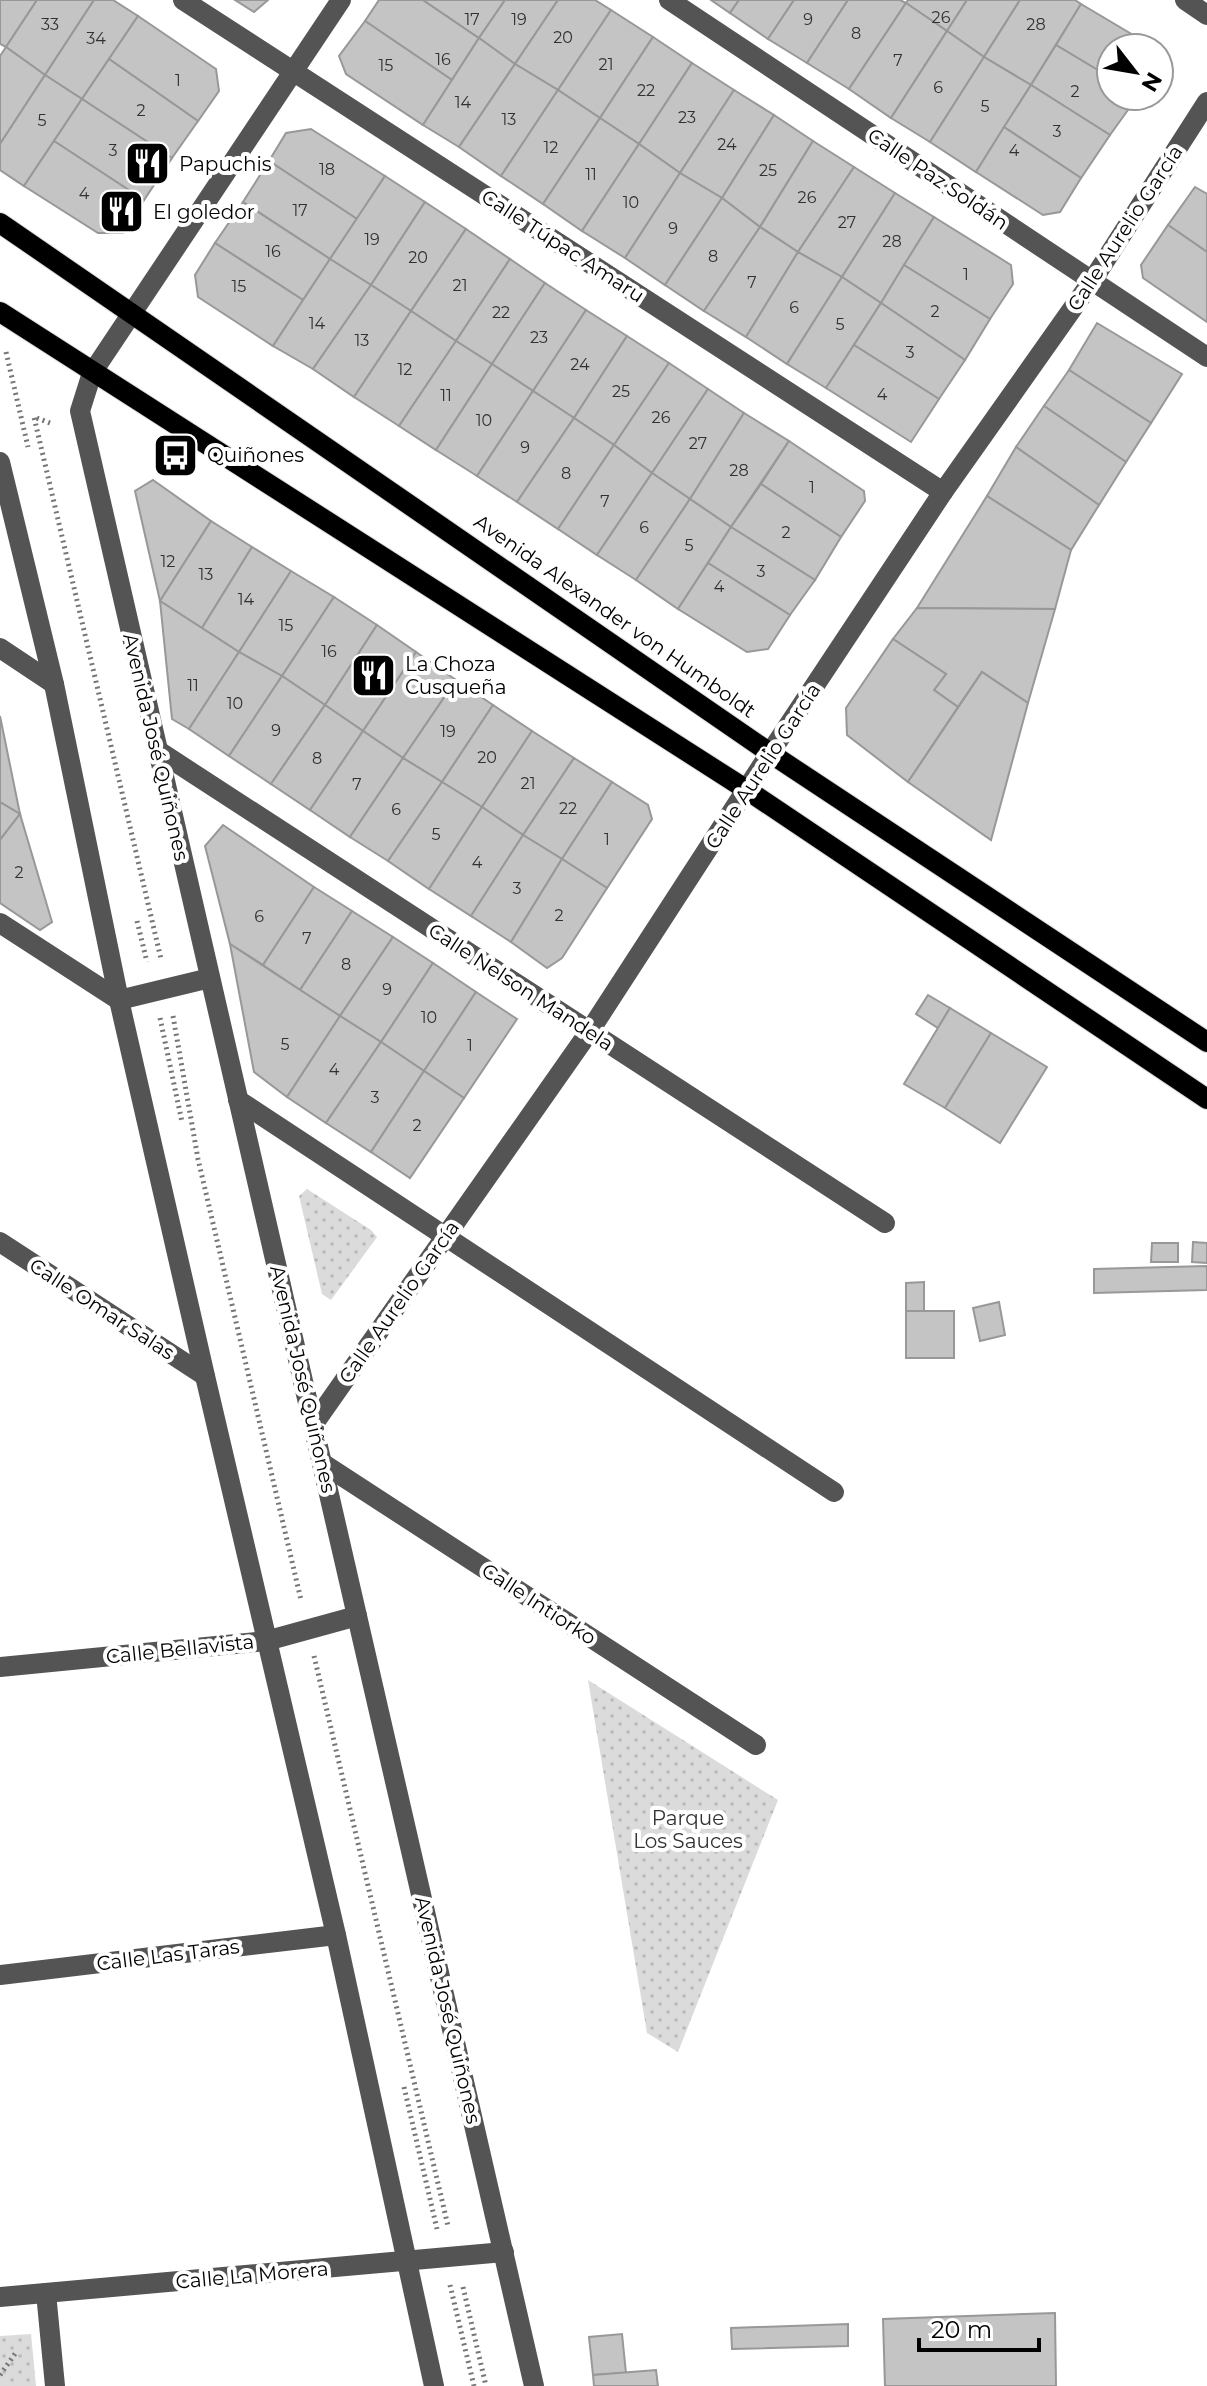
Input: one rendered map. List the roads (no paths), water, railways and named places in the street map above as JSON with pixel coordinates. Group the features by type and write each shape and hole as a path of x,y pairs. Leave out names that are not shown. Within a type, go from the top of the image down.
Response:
{"main road":[{"name":"Avenida Alexander von Humboldt","path":"0,223 770,753 1207,1042"},
{"path":"0,312 747,790 1207,1099"}],"street":[{"name":"Calle Túpac Amaru","path":"183,0 943,492"},
{"name":"Avenida José Quiñones","path":"341,0 92,373 80,411 534,2386"},
{"name":"Calle Paz Soldán","path":"669,0 1207,357"},
{"path":"1185,0 1207,15"},
{"name":"Calle Aurelio García","path":"313,1425 589,1032 943,492 1092,281 1207,102"},
{"path":"0,462 4,496 54,684 119,1000 336,1935 434,2386"},
{"path":"0,648 54,684"},
{"name":"Calle Nelson Mandela","path":"157,750 885,1223"},
{"path":"0,923 119,1000 210,978"},
{"path":"238,1100 834,1492"},
{"name":"Calle Omar Salas","path":"3,1250 205,1376"},
{"name":"Calle Intiorko","path":"322,1463 756,1745"},
{"name":"Calle Bellavista","path":"0,1667 266,1641 357,1616"},
{"name":"Calle Las Taras","path":"0,1975 336,1935"},
{"name":"Calle La Morera","path":"0,2297 504,2252"},
{"path":"46,2293 55,2386"}],"place":[{"name":"Papuchis","path":"148,164"},
{"name":"El goledor","path":"122,212"},
{"name":"Quiñones","path":"176,455"},
{"name":"La Choza Cusqueña","path":"374,675"}],"park label":[{"name":"Parque Los Sauces","path":"688,1830"}]}
